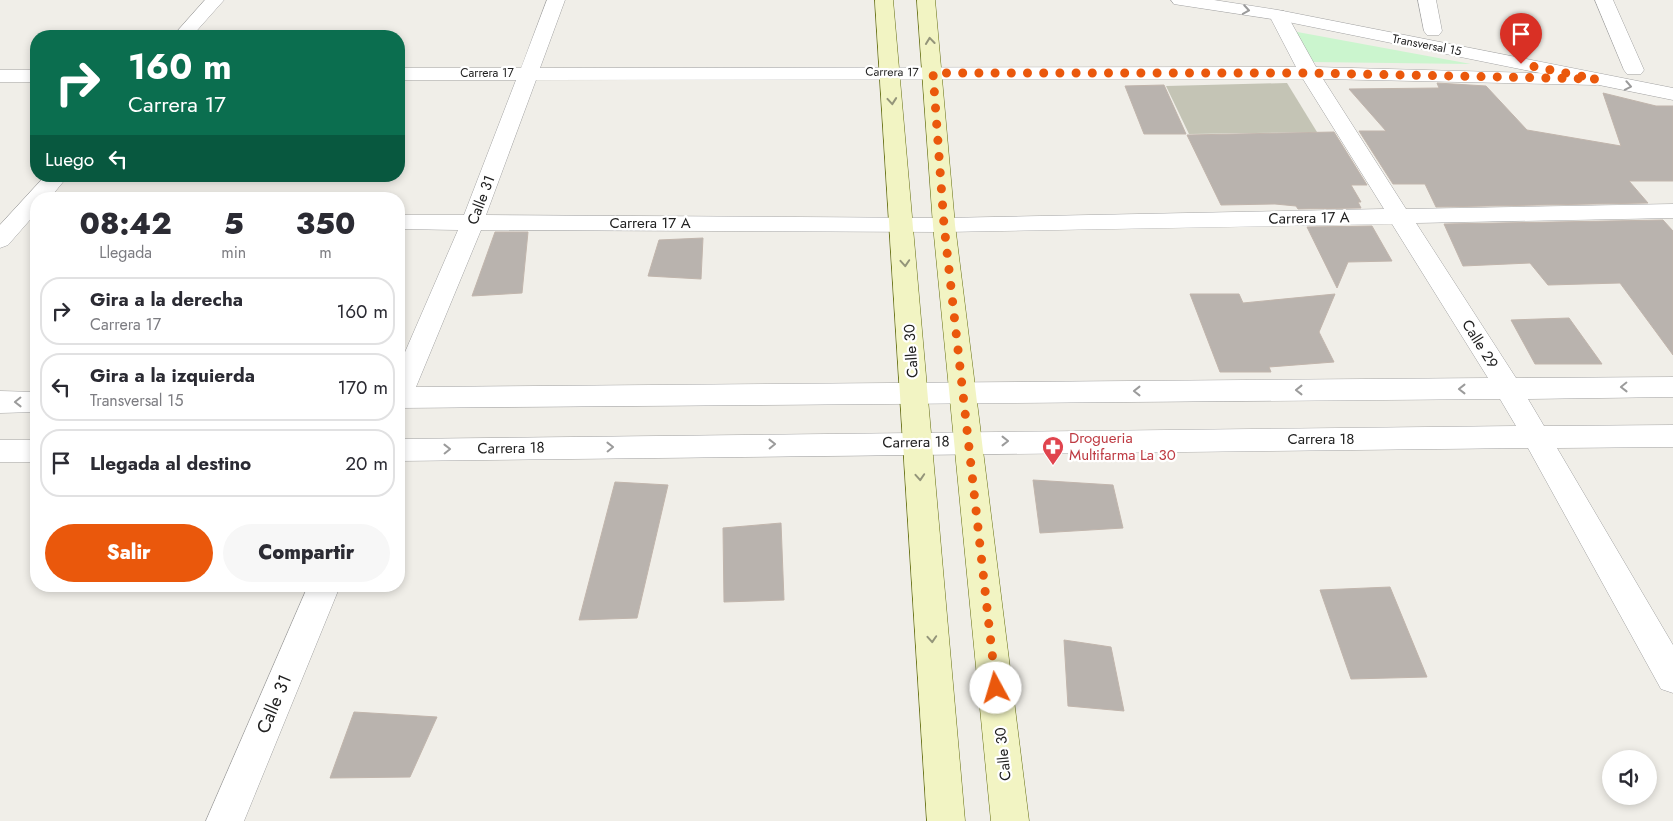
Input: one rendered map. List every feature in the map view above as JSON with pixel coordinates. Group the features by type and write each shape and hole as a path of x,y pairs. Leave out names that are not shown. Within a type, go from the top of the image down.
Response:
{"main road":[{"name":"Calle 30","path":"884,0 946,821"},
{"name":"Calle 30","path":"926,0 944,225 1010,821"}],"street":[{"path":"188,30 215,0"},
{"name":"Calle 31","path":"405,384 472,223 556,0"},
{"name":"Transversal 15","path":"1180,0 1279,5 1433,31 1673,78"},
{"path":"1427,0 1433,31"},
{"path":"1604,0 1634,70"},
{"name":"Transversal 15","path":"1279,5 1596,79 1673,94"},
{"name":"Calle 29","path":"1279,5 1309,73 1508,388 1673,678"},
{"name":"Carrera 17","path":"405,74 1309,73 1596,79"},
{"path":"0,76 30,76"},
{"path":"42,192 52,182"},
{"path":"0,240 30,206"},
{"name":"Carrera 17 A","path":"405,222 944,225 1673,211"},
{"path":"405,398 1673,387"},
{"path":"0,402 30,402"},
{"name":"Carrera 18","path":"405,450 918,442 1673,436"},
{"path":"0,451 30,451"},
{"name":"Calle 31","path":"225,821 321,592"}],"shaded area":[{"path":"1287,83 1317,132 1189,134 1166,86"}],"green space":[{"path":"1292,31 1471,64 1312,62"}],"building":[{"path":"1437,83 1486,86 1527,130 1621,146 1603,93 1656,106 1673,106 1673,181 1629,181 1648,203 1436,207 1425,184 1393,184 1359,131 1386,131 1349,89 1439,88"},
{"path":"1164,85 1186,134 1144,134 1125,86"},
{"path":"1334,132 1367,185 1351,185 1361,202 1358,202 1361,208 1298,209 1296,206 1275,204 1221,205 1187,135"},
{"path":"1663,220 1673,231 1673,355 1620,283 1548,285 1530,263 1463,266 1444,224"},
{"path":"1372,226 1392,261 1348,262 1337,288 1307,227"},
{"path":"495,232 528,232 522,293 472,296"},
{"path":"703,238 701,279 648,276 659,240"},
{"path":"1190,294 1239,294 1243,303 1335,294 1319,332 1334,362 1269,367 1271,372 1220,372"},
{"path":"1569,318 1602,364 1535,364 1511,320"},
{"path":"1033,480 1113,485 1123,528 1040,533"},
{"path":"615,482 668,485 637,618 579,620"},
{"path":"781,523 784,600 724,602 723,528"},
{"path":"1390,587 1427,677 1351,679 1320,590"},
{"path":"1064,640 1111,647 1124,711 1068,706"},
{"path":"354,712 437,717 410,777 330,778"}],"place":[{"name":"Drogueria Multifarma La 30","path":"1053,466"}],"route":[{"path":"996,688 944,225 933,73 1309,73 1596,79 1521,64"}]}
